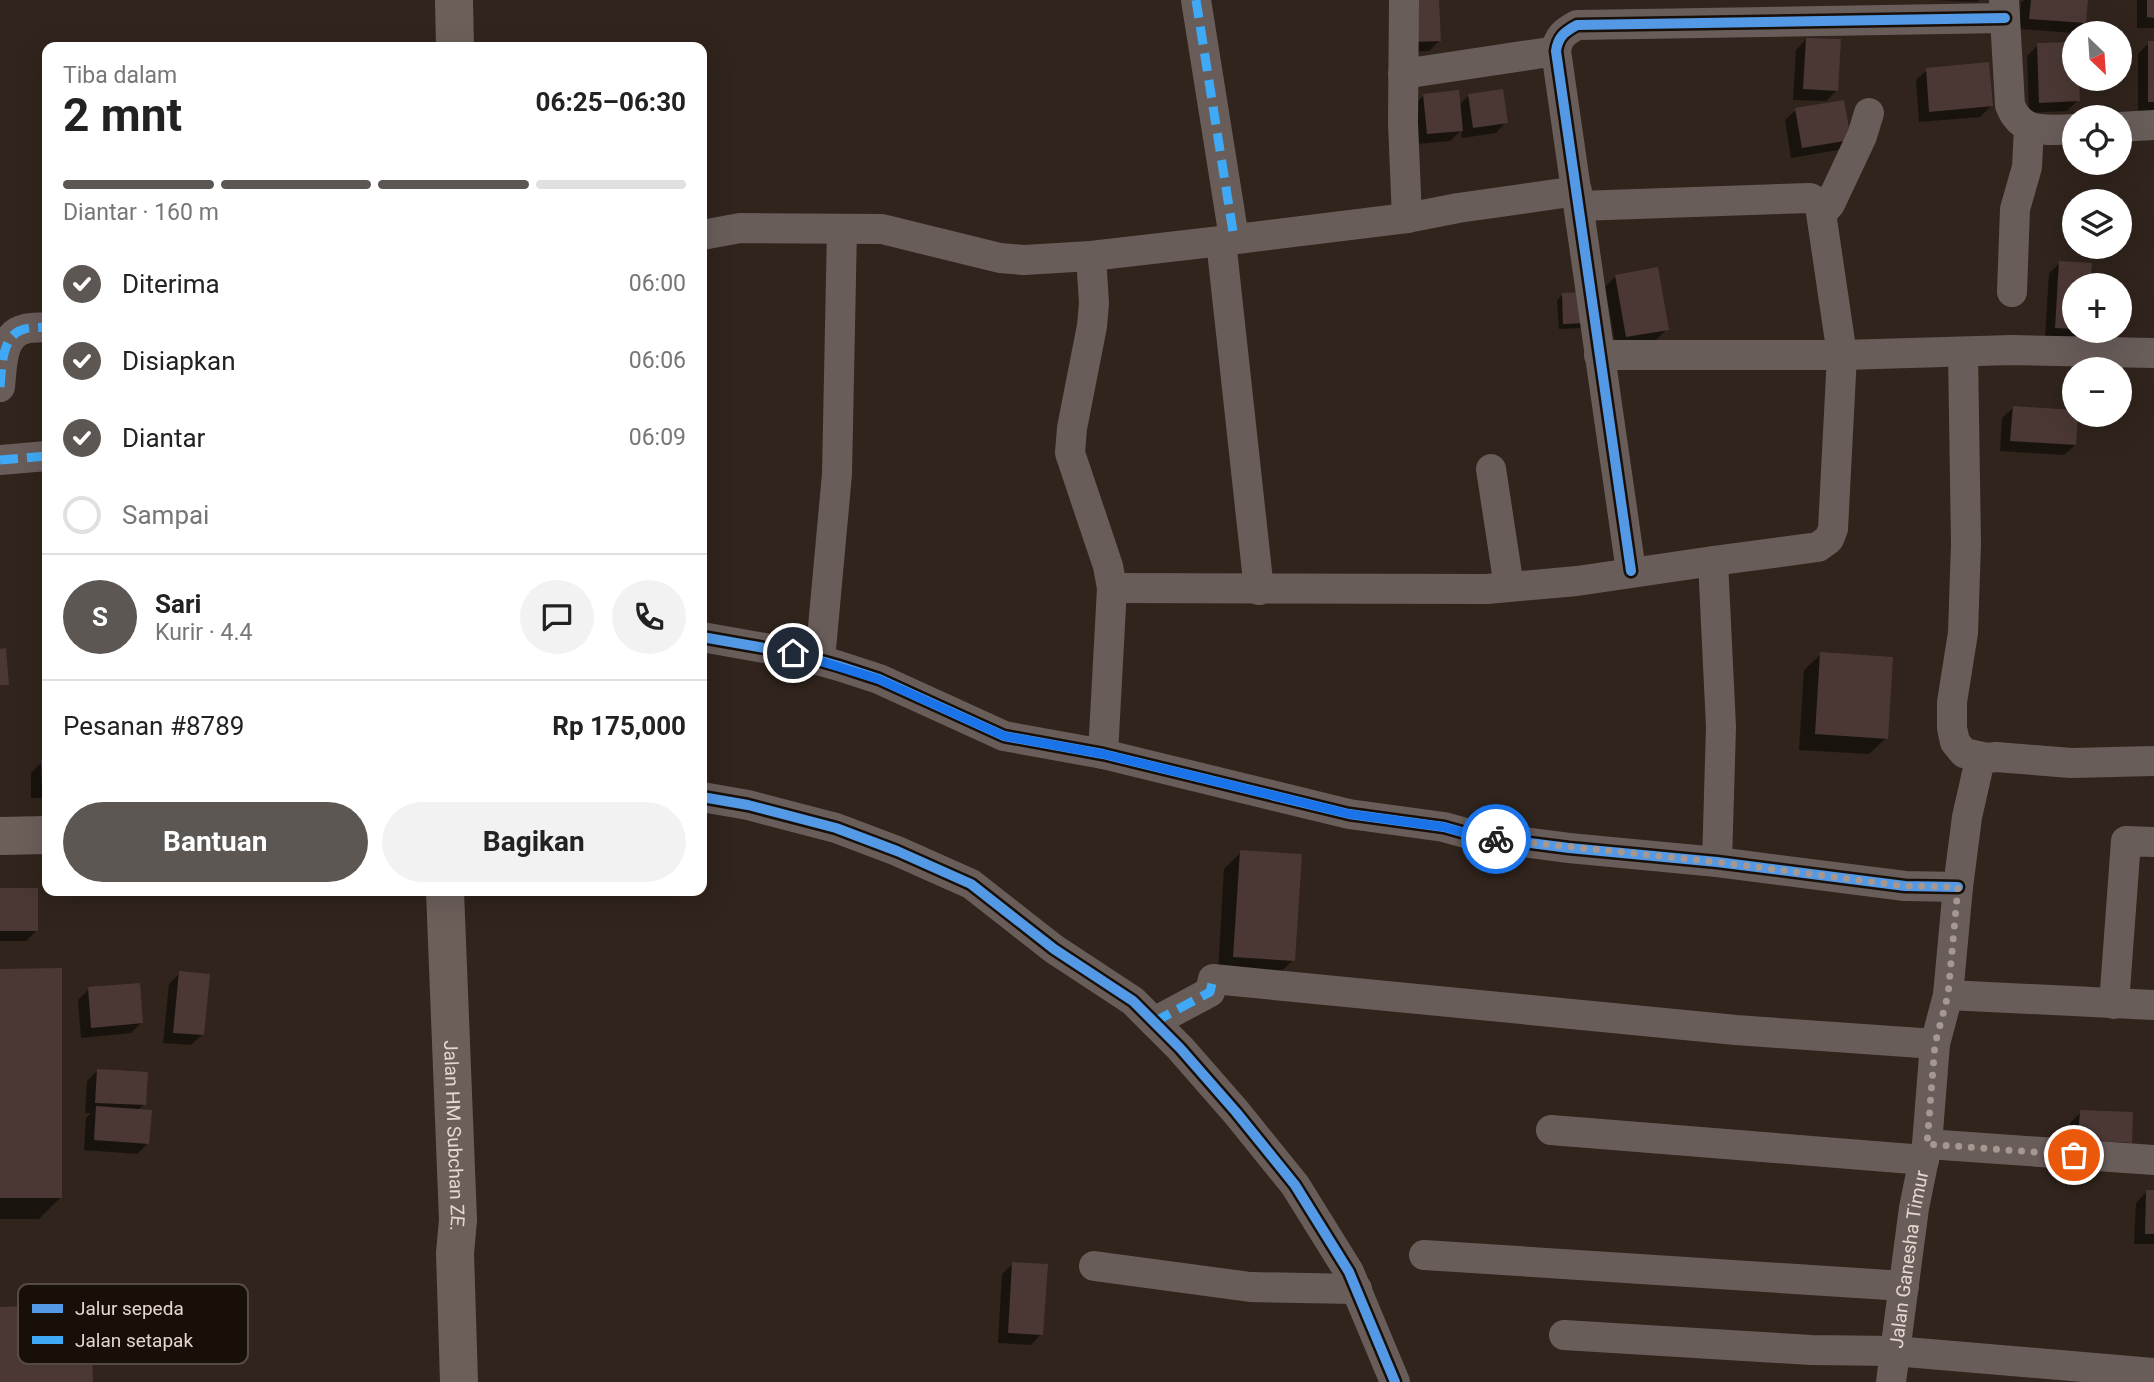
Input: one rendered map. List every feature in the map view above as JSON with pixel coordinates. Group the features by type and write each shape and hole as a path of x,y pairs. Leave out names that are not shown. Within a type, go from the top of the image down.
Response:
{"main road":[{"path":"454,0 455,42"},
{"path":"0,836 42,835"},
{"name":"Jalan HM Subchan ZE.","path":"445,896 458,1220 455,1253 459,1382"}],"street":[{"path":"1196,0 1228,240 1259,590"},
{"path":"1404,0 1406,218"},
{"path":"1630,571 1556,51 1558,40 1565,32 1577,25 1680,11 2005,9 2010,104 2014,114 2029,128 2042,131 2062,130"},
{"path":"1403,74 1556,51"},
{"path":"1822,213 1830,204 1862,136 1869,113"},
{"path":"2132,126 2154,125"},
{"path":"2012,292 2015,209 2026,167 2029,128"},
{"path":"707,234 740,228 882,229 1000,258 1024,260 1091,256 1228,240 1406,218 1458,208 1578,199 1810,198 1816,201 1822,213 1842,355 1833,529 1829,538 1818,547 1630,571 1577,581 1488,589 1112,589"},
{"path":"820,660 837,474 842,229"},
{"path":"1091,256 1092,326 1072,428 1070,453 1083,500 1108,566 1112,589 1103,754"},
{"path":"0,387 2,360 9,341 23,329 42,327"},
{"path":"1599,355 1842,355 2012,350 2154,353"},
{"path":"1963,352 1966,544 1963,633 1952,702 1955,742 1964,753 1987,758 2071,763 2154,761"},
{"path":"0,460 42,456"},
{"path":"1491,469 1509,587"},
{"path":"1713,561 1721,727 1717,862"},
{"path":"707,638 793,653 878,679 1004,736 1103,754 1349,814 1444,827 1475,836 1717,862 1905,886 1958,887"},
{"name":"Jalan Ganesha Timur","path":"1891,1382 1914,1208 1926,1152 1935,1044 1948,995 1958,887 1976,772 1979,764 1987,758"},
{"path":"707,798 748,805 836,828 897,851 971,884 1054,949 1133,1001 1236,1112 1295,1185 1325,1230 1357,1289 1395,1382"},
{"path":"2115,1004 2126,841 2154,842"},
{"path":"1154,1021 1210,992 1213,979 1735,1030 1935,1044"},
{"path":"1948,995 2154,1005"},
{"path":"1551,1130 1926,1152 2154,1160"},
{"path":"1424,1255 1904,1286"},
{"path":"1094,1266 1250,1287 1357,1289"},
{"path":"1564,1335 1786,1349 1894,1351 2154,1373"}],"building":[{"path":"1411,0 1439,0 1441,41 1413,42"},
{"path":"2031,0 2088,0 2086,21 2029,19"},
{"path":"2147,0 2154,0 2154,18 2147,17"},
{"path":"1806,38 1841,39 1838,91 1803,89"},
{"path":"2148,41 2154,41 2154,102 2148,102"},
{"path":"2062,42 2062,91 2080,91 2080,101 2039,103 2037,43"},
{"path":"1989,62 1993,106 1929,112 1926,68"},
{"path":"1503,89 1508,123 1473,128 1468,94"},
{"path":"1459,90 1463,131 1427,134 1423,94"},
{"path":"1844,100 1851,140 1802,148 1795,108"},
{"path":"2059,261 2092,263 2091,273 2062,273 2062,328 2055,328"},
{"path":"1658,267 1669,330 1626,337 1615,275"},
{"path":"1587,292 1589,323 1563,324 1562,293"},
{"path":"2013,406 2062,409 2062,427 2077,427 2076,445 2010,441"},
{"path":"6,648 9,685 0,685 0,649"},
{"path":"1820,652 1893,657 1888,739 1815,734"},
{"path":"1240,850 1302,854 1295,961 1233,957"},
{"path":"0,888 38,888 38,931 0,931"},
{"path":"62,968 62,1198 0,1198 0,969"},
{"path":"179,971 210,974 204,1035 173,1033"},
{"path":"140,983 143,1023 91,1028 88,987"},
{"path":"97,1069 148,1072 146,1105 95,1103"},
{"path":"96,1106 152,1110 149,1144 94,1140"},
{"path":"2080,1110 2133,1112 2132,1143 2078,1140"},
{"path":"2146,1190 2154,1190 2154,1234 2145,1234"},
{"path":"1012,1262 1048,1264 1043,1335 1008,1333"},
{"path":"18,1306 18,1364 93,1364 93,1382 0,1382 0,1307"}],"marked path":[{"path":"1196,0 1234,238"},
{"path":"0,387 4,353 11,338 25,329 42,327"},
{"path":"0,460 42,456"},
{"path":"1154,1022 1210,992 1213,979"}],"cycle path":[{"path":"1631,571 1556,51 1560,38 1577,25 2005,18"},
{"path":"707,638 793,653 879,679 1004,736 1103,754 1349,814 1444,827 1476,836 1569,848 1717,862 1905,886 1958,887"},
{"path":"707,798 748,805 836,828 897,851 971,884 1054,949 1133,1001 1180,1048 1295,1185 1349,1272 1395,1382"}],"way so far":[{"path":"1496,839 1717,862 1905,886 1958,887 1948,995 1935,1044 1927,1144 2074,1155"}],"route":[{"path":"793,653 878,679 1004,736 1103,754 1349,814 1444,827 1496,839"}]}
